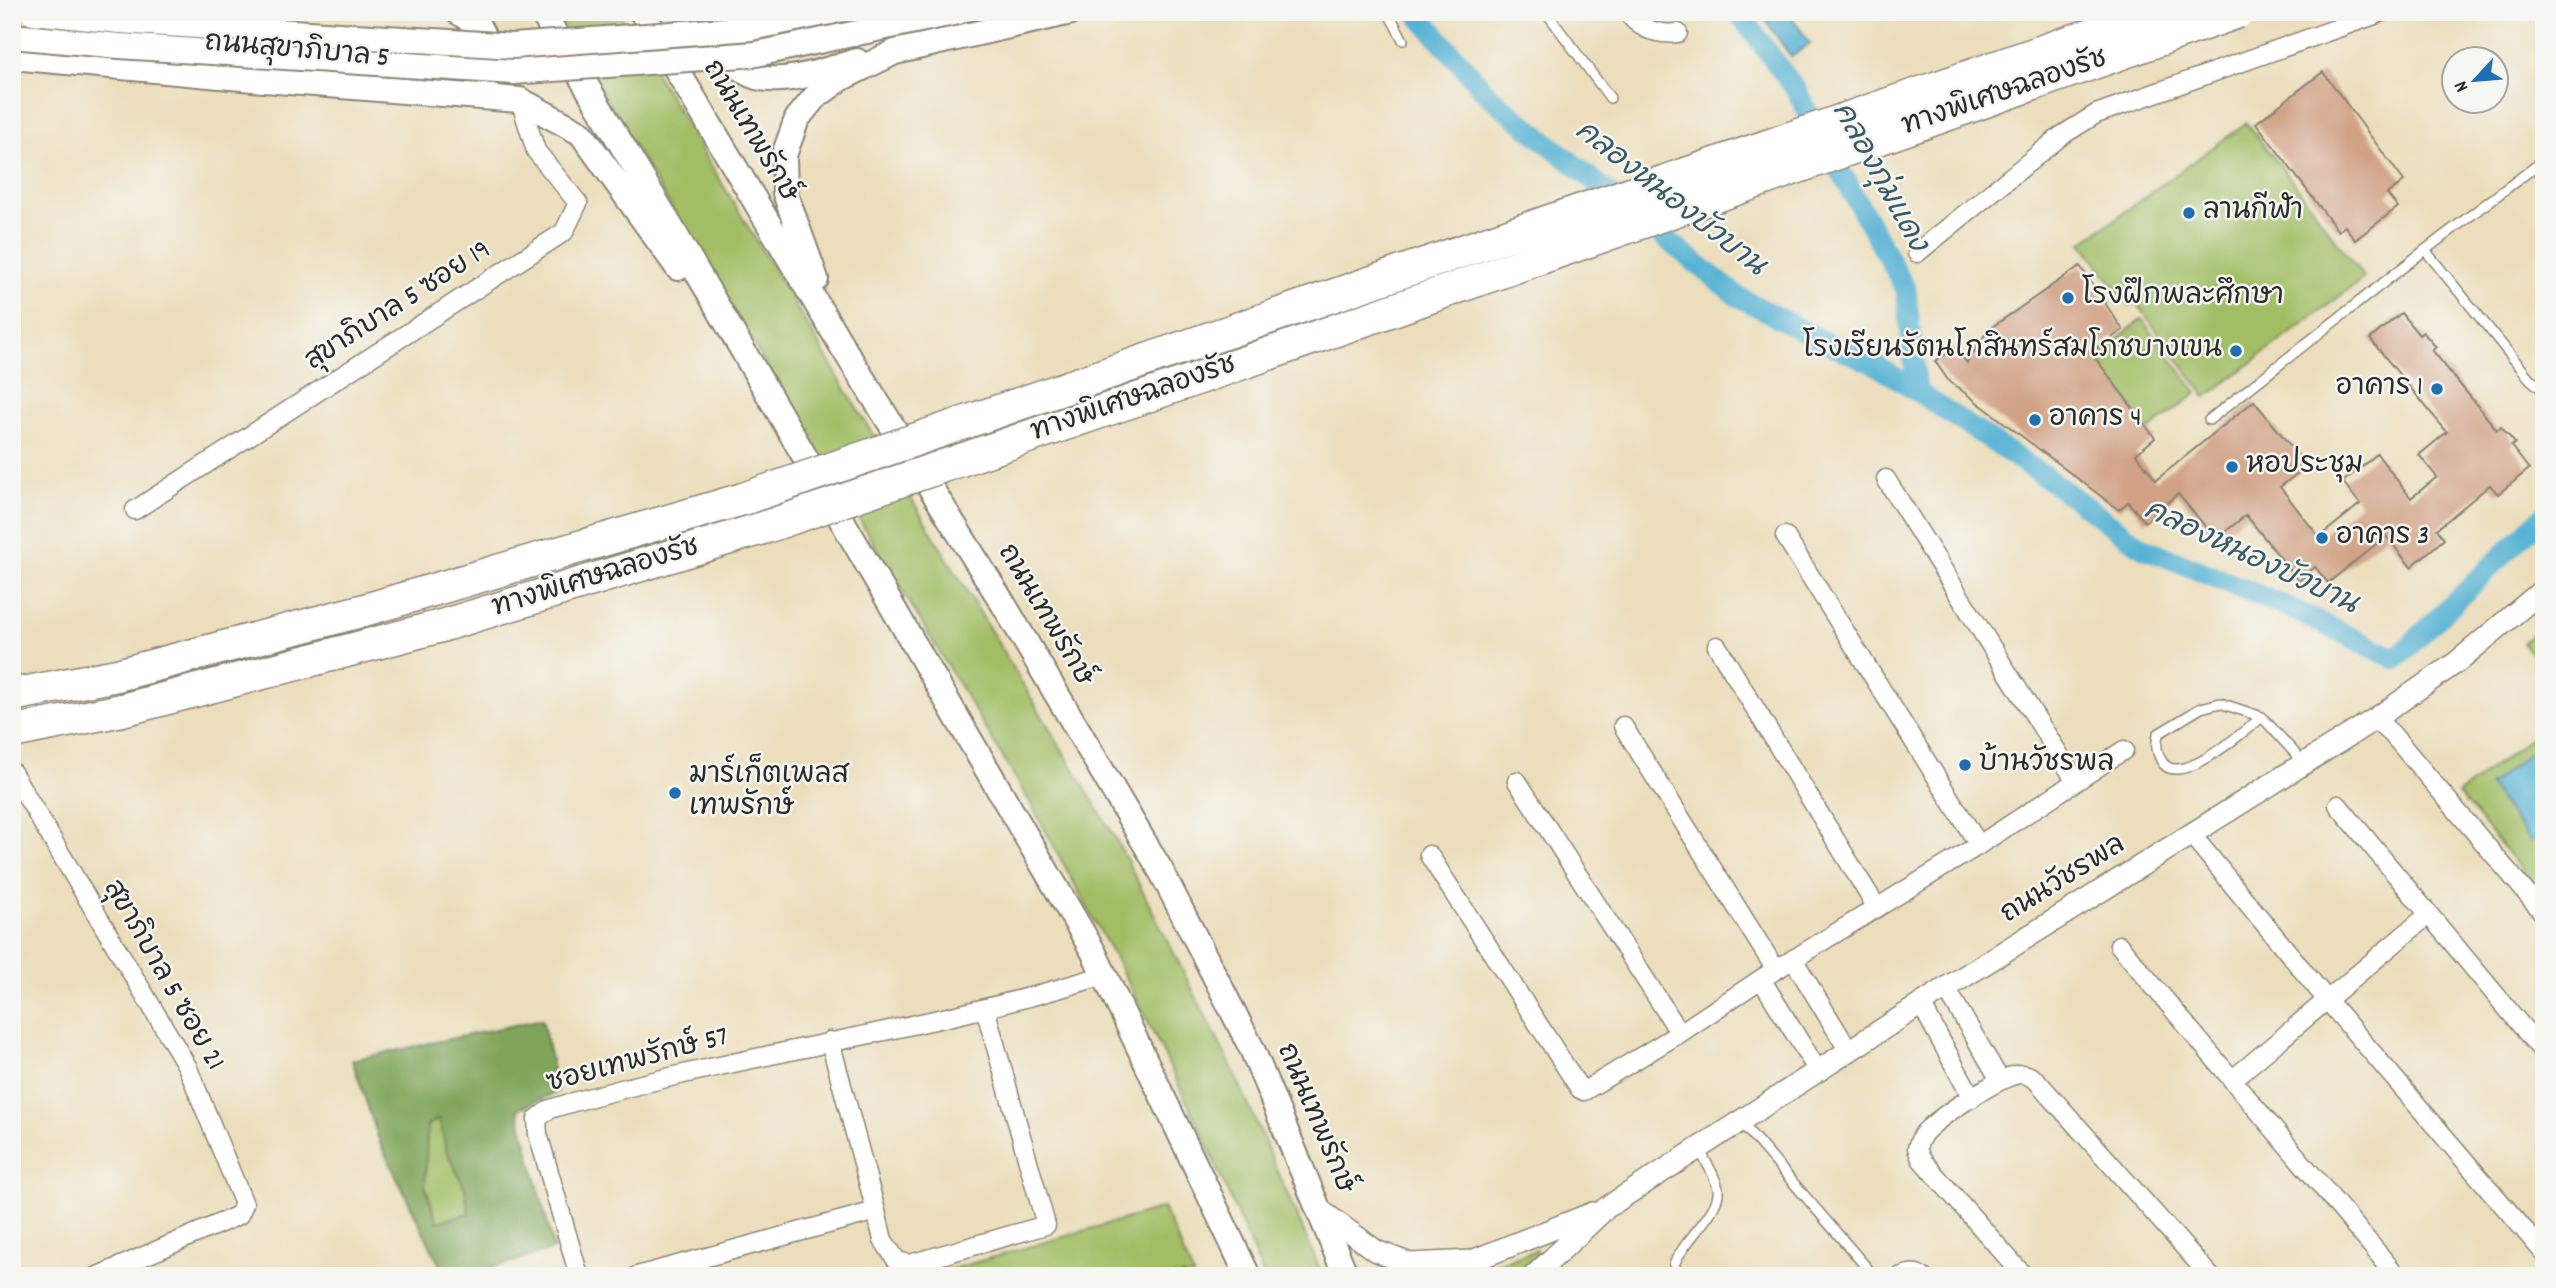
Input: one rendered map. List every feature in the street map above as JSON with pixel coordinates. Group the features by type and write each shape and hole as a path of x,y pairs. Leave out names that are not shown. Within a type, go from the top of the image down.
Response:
{"highway":[{"name":"ทางพิเศษฉลองรัช","path":"12,695 117,675 361,611 743,499 2156,12"},
{"name":"ทางพิเศษฉลองรัช","path":"12,732 122,710 441,626 766,527 2238,12"}],"main road":[{"name":"ถนนสุขาภิบาล 5","path":"33,12 147,23 513,46 751,28 830,12"},
{"path":"452,94 486,82 493,55 477,24 458,12"},
{"path":"542,12 661,210 1093,951 1248,1276"},
{"name":"ถนนเทพรักษ์","path":"642,12 842,346 1004,605 1160,869 1252,1049 1346,1276"},
{"path":"740,12 732,24 730,37 736,62 745,72 769,81 1071,12"},
{"name":"ถนนสุขาภิบาล 5","path":"12,36 119,46 513,72 756,54 958,12"},
{"path":"842,346 803,246 786,192 784,155 797,118 814,98 840,79 895,52"},
{"name":"ถนนสุขาภิบาล 5","path":"12,57 520,100"},
{"path":"520,100 581,132 762,386"}],"street":[{"path":"1627,12 1650,32 1678,33"},
{"path":"1917,253 2061,136 2096,114 2383,12"},
{"name":"สุขาภิบาล 5 ซอย 19","path":"135,510 564,232 578,203 536,151 520,100"},
{"path":"1886,479 2075,780"},
{"path":"1785,536 1979,845"},
{"name":"ถนนวัชรพล","path":"1534,1276 1606,1208 1946,988 2375,719 2456,662 2544,589"},
{"path":"1717,646 1877,908"},
{"path":"2375,719 2392,734 2544,914"},
{"path":"1623,726 1769,974 1818,1071"},
{"path":"1429,855 1580,1089 1589,1090 1769,974 1979,845 2124,750"},
{"name":"สุขาภิบาล 5 ซอย 21","path":"12,772 187,1066 236,1179 244,1204 239,1215 98,1276"},
{"path":"1517,781 1680,1033"},
{"path":"2338,805 2544,1053"},
{"path":"2191,834 2327,1000 2544,1253"},
{"path":"2231,1080 2428,915"},
{"path":"2119,945 2397,1276"},
{"path":"1793,959 1849,1051"},
{"name":"ซอยเทพรักษ์ 57","path":"579,1276 538,1134 537,1119 550,1109 830,1041 985,1008 1104,975"},
{"path":"1946,988 2000,1080"},
{"path":"1921,1004 1972,1098"},
{"path":"830,1041 883,1240 897,1261 910,1264 1046,1225 985,1008"},
{"path":"2024,1276 1921,1159 1917,1148 1927,1130 2000,1080 2021,1074 2037,1081 2210,1276"},
{"name":"ถนนวัชรพล","path":"1320,1210 1376,1251 1410,1264 1472,1261 1606,1208"},
{"path":"637,1276 876,1211"},
{"path":"1237,1250 1238,1276"}],"lane":[{"path":"1388,12 1403,40"},
{"path":"1546,12 1610,98"},
{"path":"2209,420 2544,160"},
{"path":"2425,250 2530,379 2544,391"},
{"path":"2262,717 2212,755 2189,768 2174,771 2163,765 2156,750 2158,734 2201,708 2220,703 2262,717 2304,763"},
{"path":"1740,1121 1874,1276"},
{"path":"1679,1276 1674,1265 1678,1251 1716,1205 1718,1189 1699,1147"},
{"path":"1890,1276 1918,1268 1928,1276"}],"green space":[{"path":"553,12 618,12 625,22 1117,841 1234,1072 1323,1276 1264,1276 1202,1133 1136,997 1031,804"},
{"path":"2246,123 2364,278 2206,397 2136,302 2129,306 2082,243"},
{"path":"2142,319 2197,393 2149,430 2094,357"},
{"path":"2544,623 2544,664 2541,666 2523,643"},
{"path":"2544,728 2544,896 2458,794"},
{"path":"542,1019 558,1092 518,1109 554,1249 465,1276 445,1276 380,1143 352,1060","holes":["439,1119 447,1152 465,1188 469,1213 437,1222 425,1185 427,1125"]},
{"path":"440,1119 447,1152 465,1188 469,1213 437,1222 425,1185 427,1125"},
{"path":"1163,1208 1194,1276 928,1276"},
{"path":"1536,1250 1539,1254 1515,1276 1458,1276 1479,1271"}],"water":[{"path":"1760,12 1788,12 1810,43 1791,57"},
{"path":"2544,742 2544,830 2530,841 2489,785"}],"building":[{"path":"2323,72 2404,181 2387,194 2398,207 2355,240 2345,226 2338,231 2256,123"},
{"path":"2080,266 2123,330 2091,352 2155,438 2136,454 2156,480 2254,401 2307,466 2280,487 2319,537 2360,504 2343,482 2377,454 2411,498 2437,477 2419,455 2447,432 2370,339 2401,313 2419,335 2423,332 2436,347 2432,350 2497,430 2501,427 2515,443 2511,446 2529,469 2498,494 2490,485 2437,529 2444,539 2411,567 2386,536 2328,583 2315,567 2299,581 2246,515 2216,539 2178,494 2145,522 2128,502 2119,510 1948,380 1935,361 1956,348 1967,363 1988,330"}],"waterway":[{"name":"คลองหนองบัวบาน","path":"1416,12 1488,95 1737,296 1876,365 2041,474 2142,547 2292,609 2396,659 2544,515"},
{"name":"คลองกุ่มแดง","path":"1738,12 1796,90 1906,290 1917,391"}],"place":[{"name":"ลานกีฬา","path":"2189,213"},
{"name":"โรงฝึกพละศึกษา","path":"2068,298"},
{"name":"โรงเรียนรัตนโกสินทร์สมโภชบางเขน","path":"2236,351"},
{"name":"อาคาร 1","path":"2437,389"},
{"name":"อาคาร 4","path":"2035,420"},
{"name":"หอประชุม","path":"2232,467"},
{"name":"อาคาร 3","path":"2322,538"},
{"name":"บ้านวัชรพล","path":"1965,765"},
{"name":"มาร์เก็ตเพลส เทพรักษ์","path":"675,793"}]}
